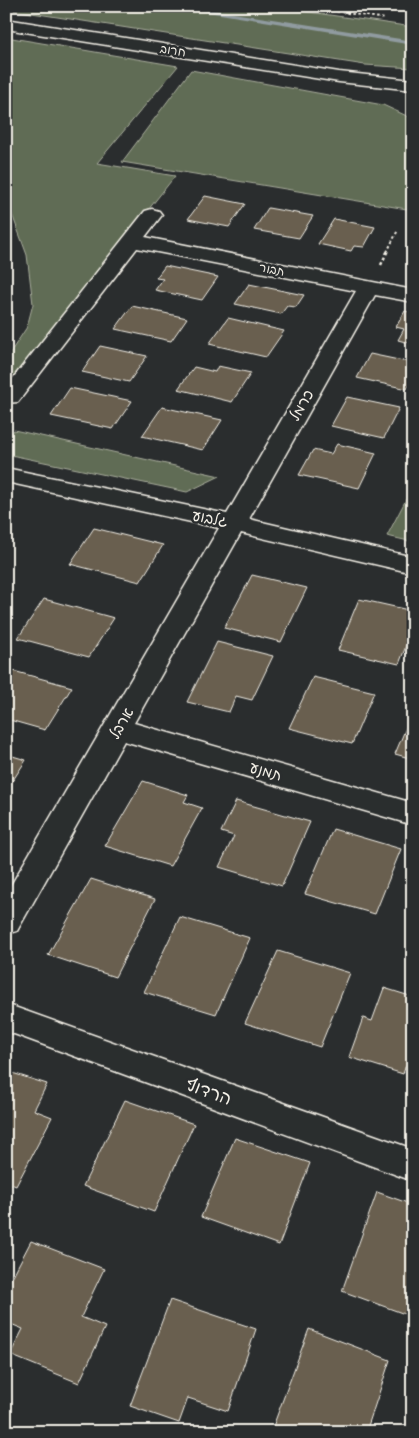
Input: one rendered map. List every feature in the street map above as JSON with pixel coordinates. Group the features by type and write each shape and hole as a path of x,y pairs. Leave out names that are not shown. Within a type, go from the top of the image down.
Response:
{"street":[{"name":"חרוב","path":"6,24 339,77 413,85"},
{"name":"חרוב","path":"339,77 413,96"},
{"path":"10,398 152,216"},
{"name":"תבור","path":"132,241 413,296"},
{"name":"כרמל","path":"233,523 369,288"},
{"name":"גלבוע","path":"6,475 233,523 413,565"},
{"name":"ארבל","path":"6,922 118,729 233,523"},
{"name":"תמנע","path":"118,729 413,814"},
{"name":"הרדוף","path":"6,1017 413,1165"}],"path":[{"path":"302,6 386,20"},
{"path":"369,288 398,230"}],"green space":[{"path":"6,6 267,6 413,27 413,68 365,65 6,9"},
{"path":"6,37 178,66 97,163 175,176 6,389 6,359 27,327 33,304 27,255 6,198"},
{"path":"191,70 383,105 409,117 413,121 413,210 122,162"},
{"path":"14,430 220,476 187,492 6,454 6,440"},
{"path":"413,486 413,542 387,536"}],"building":[{"path":"205,196 245,204 229,227 188,219"},
{"path":"268,208 313,216 299,238 254,230"},
{"path":"334,219 375,227 364,247 354,246 351,251 318,244"},
{"path":"165,266 218,277 202,300 155,290 163,279 156,278"},
{"path":"249,284 304,295 296,307 287,306 281,314 235,304"},
{"path":"132,306 187,318 171,341 115,329"},
{"path":"405,311 413,313 413,344 398,340 404,329 396,327"},
{"path":"228,318 284,331 266,357 209,344"},
{"path":"100,346 147,356 129,382 82,372"},
{"path":"370,354 413,363 413,378 407,389 357,378"},
{"path":"218,366 251,373 232,402 178,389 194,367 215,372"},
{"path":"70,388 132,401 113,429 51,416"},
{"path":"347,397 399,408 384,438 331,426"},
{"path":"162,407 222,420 203,450 142,436"},
{"path":"337,444 376,453 359,488 299,475 313,450 331,454"},
{"path":"94,528 163,545 140,582 70,564"},
{"path":"252,575 307,588 281,642 224,628"},
{"path":"44,599 114,618 89,657 18,638"},
{"path":"359,599 413,611 413,628 399,664 338,650"},
{"path":"217,642 273,656 252,700 236,696 229,712 187,702"},
{"path":"6,669 72,687 45,730 6,719"},
{"path":"313,677 374,692 352,744 289,728"},
{"path":"413,711 413,759 395,754"},
{"path":"6,754 26,760 6,791"},
{"path":"143,781 188,795 184,802 202,808 170,866 105,846"},
{"path":"236,801 310,822 282,886 219,867 234,836 221,832"},
{"path":"333,829 401,849 375,914 305,894"},
{"path":"91,879 155,899 115,977 48,955"},
{"path":"180,917 250,938 216,1014 144,992"},
{"path":"278,951 350,973 320,1047 245,1023"},
{"path":"384,988 413,997 413,1067 406,1065 403,1074 349,1057 363,1018 372,1021"},
{"path":"6,1071 47,1084 34,1110 52,1117 16,1186 6,1182"},
{"path":"125,1100 194,1124 154,1212 83,1186"},
{"path":"235,1138 310,1163 279,1245 201,1217"},
{"path":"377,1192 413,1205 413,1317 342,1291"},
{"path":"31,1241 104,1269 81,1317 105,1327 79,1383 10,1355 23,1329 6,1322 6,1289"},
{"path":"170,1300 256,1329 228,1411 188,1398 179,1423 130,1406"},
{"path":"309,1329 390,1360 366,1432 271,1432"}],"waterway":[{"path":"173,6 413,43"}]}
